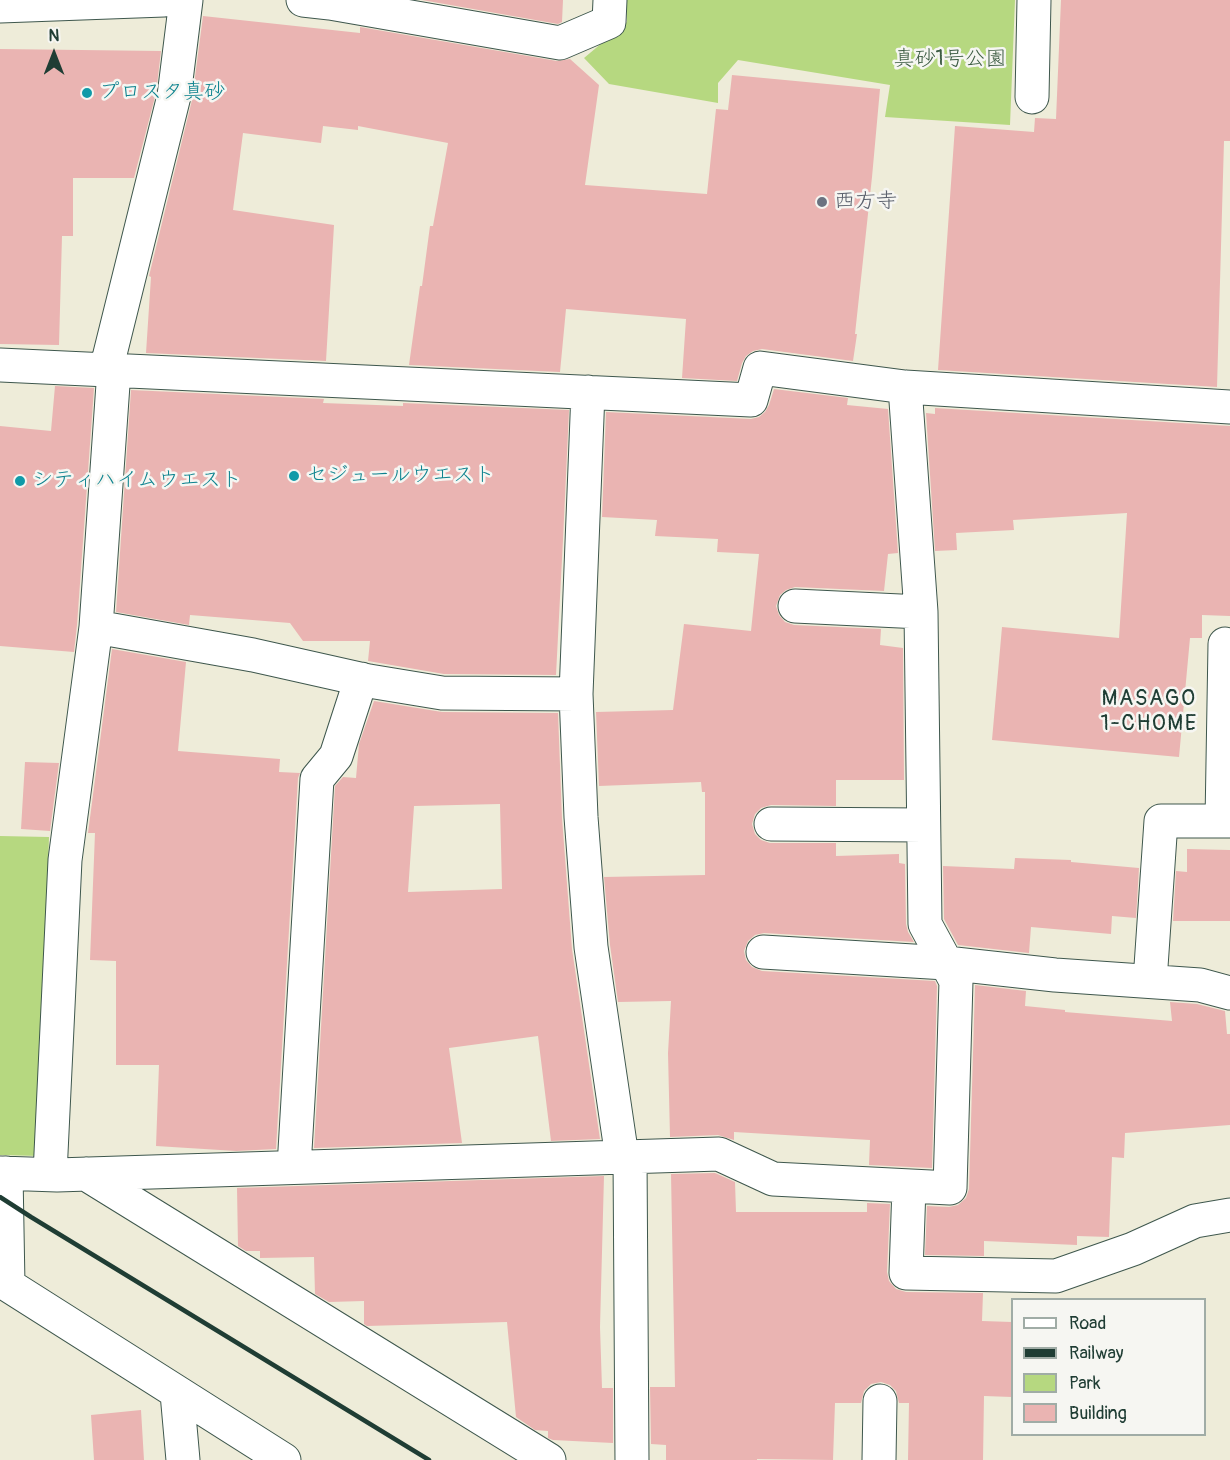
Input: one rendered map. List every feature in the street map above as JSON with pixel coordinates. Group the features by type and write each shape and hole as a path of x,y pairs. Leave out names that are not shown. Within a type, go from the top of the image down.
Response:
{"street":[{"path":"0,6 164,0"},
{"path":"50,1174 65,860 96,627 110,370 174,96 186,0"},
{"path":"303,0 560,43 609,22 610,0"},
{"path":"1032,97 1034,0"},
{"path":"0,365 751,400 760,368 905,387 1230,407"},
{"path":"284,1460 8,1285 3,1173 87,1174 719,1154 773,1179 950,1188 957,981 925,924 921,612 905,387"},
{"path":"588,392 576,694 581,816 591,947 626,1156 632,1460"},
{"path":"795,606 921,612"},
{"path":"96,627 253,655 361,679 441,693 576,694"},
{"path":"1150,981 1161,820 1226,820 1225,644"},
{"path":"294,1167 317,779 336,756 361,679"},
{"path":"771,824 923,825"},
{"path":"763,952 946,963 1055,975 1200,985 1230,993"},
{"path":"87,1174 549,1460"},
{"path":"909,1187 906,1274 1056,1276 1133,1249 1195,1221 1230,1215"},
{"path":"177,1393 183,1460"},
{"path":"879,1401 879,1460"}],"green space":[{"name":"真砂1号公園","path":"627,0 1015,0 1010,125 885,117 890,85 738,60 718,83 718,103 609,84 584,58 627,22"},
{"path":"0,836 49,837 39,1156 0,1155"}],"building":[{"path":"422,0 563,0 562,22 558,24"},
{"path":"1061,0 1230,0 1230,141 1224,141 1217,387 938,370 955,126 1034,132 1035,118 1056,119"},
{"path":"203,16 360,33 360,27 557,61 570,59 599,85 585,185 707,194 716,109 728,110 732,75 880,89 853,361 762,349 746,356 737,381 682,378 686,319 566,309 560,372 409,365 430,226 433,226 448,143 358,126 358,130 323,126 321,143 243,133 233,210 334,225 326,361 146,353 151,277 149,276 192,100"},
{"path":"0,49 161,51 156,93 134,178 73,178 73,236 62,236 59,345 0,344"},
{"path":"55,386 94,388 74,652 0,646 0,426 51,431"},
{"path":"774,389 848,398 847,405 888,409 898,553 888,554 884,591 795,587 780,595 776,606 785,622 794,625 881,629 880,645 903,648 904,780 836,780 836,806 771,805 761,808 755,814 752,824 755,834 761,840 770,843 836,843 836,856 899,854 899,863 905,864 906,924 914,942 764,933 755,935 748,941 744,951 746,960 752,967 762,971 935,981 937,986 932,1168 869,1165 870,1140 734,1132 734,1140 718,1135 670,1137 668,1053 671,1001 618,1002 604,877 705,875 705,792 702,792 701,782 599,786 596,712 673,710 684,624 751,631 759,554 717,552 718,539 655,536 657,520 602,517 606,412 751,419 765,412"},
{"path":"131,390 324,399 323,403 403,406 403,403 569,410 556,675 444,674 368,661 370,641 303,641 290,623 190,615 189,625 116,612"},
{"path":"935,408 1230,426 1230,616 1202,615 1202,638 1190,638 1179,757 992,740 1002,627 1119,638 1127,513 1013,520 1014,530 956,533 957,550 935,551 926,413 935,414"},
{"path":"112,649 186,662 178,751 280,759 279,772 300,773 276,1149 236,1151 156,1146 159,1065 116,1065 116,961 90,960 95,833 88,833"},
{"path":"374,701 442,712 558,713 562,818 572,949 600,1139 551,1141 538,1036 449,1048 462,1143 314,1148 335,786 343,777 356,778 359,744","holes":["500,804 502,889 408,892 414,806"]},
{"path":"25,762 59,763 50,831 21,829"},
{"path":"1187,849 1230,850 1230,921 1173,921 1176,871 1187,872"},
{"path":"1015,858 1071,860 1071,862 1139,868 1136,918 1112,916 1111,934 1031,927 1029,953 958,945 944,919 943,866 1014,869"},
{"path":"975,985 1026,991 1025,1006 1065,1010 1065,1012 1172,1021 1170,1002 1197,1004 1225,1011 1227,1034 1230,1034 1230,1125 1125,1133 1124,1158 1112,1157 1109,1237 1077,1236 1077,1245 984,1241 984,1256 925,1255 927,1206 958,1205 966,1198 969,1189"},
{"path":"715,1173 735,1182 736,1212 867,1212 867,1203 890,1204 887,1272 889,1281 896,1289 906,1292 983,1293 982,1321 1011,1322 1011,1397 984,1396 983,1460 908,1460 909,1403 899,1403 896,1391 890,1385 881,1382 871,1384 864,1391 861,1403 835,1403 833,1460 666,1460 666,1445 651,1444 650,1387 675,1387 671,1174"},
{"path":"604,1176 600,1327 602,1388 613,1388 613,1443 553,1440 548,1438 548,1431 535,1430 516,1417 507,1322 367,1326 364,1324 364,1301 329,1302 315,1294 314,1257 260,1258 260,1251 246,1251 238,1246 237,1188"},
{"path":"141,1410 144,1460 94,1460 91,1415"}],"railway":[{"path":"0,1197 429,1460"}],"place":[{"name":"プロスタ真砂","path":"87,93"},
{"name":"西方寺","path":"822,202"},
{"name":"セジュールウエスト","path":"294,476"},
{"name":"シティハイムウエスト","path":"20,481"}],"district":[{"name":"MASAGO 1-CHOME","path":"1149,712"}]}
